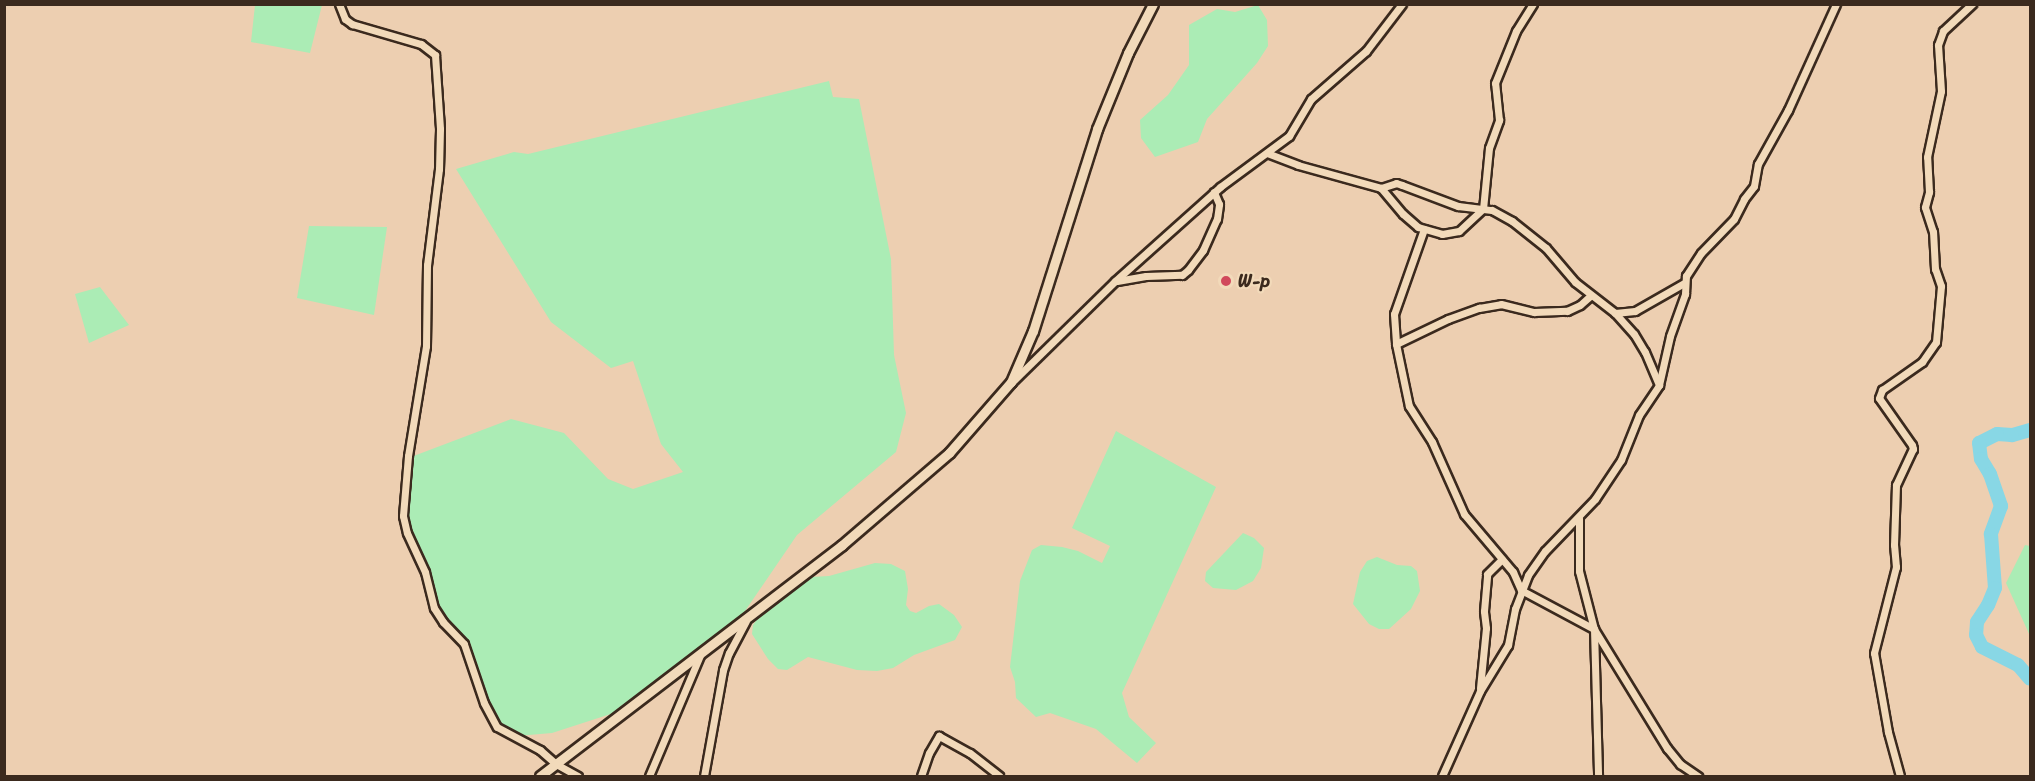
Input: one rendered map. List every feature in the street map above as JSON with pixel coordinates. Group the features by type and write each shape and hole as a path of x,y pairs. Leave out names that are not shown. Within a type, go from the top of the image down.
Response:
{"street":[{"path":"339,4 345,19 352,24 421,44 435,55 440,129 439,169 427,265 426,346 408,456 403,516 407,533 425,572 434,608 443,622 464,644 484,703 497,728 540,750 556,764 578,777"},
{"path":"1011,382 1034,331 1101,120 1128,53 1153,4"},
{"path":"540,777 635,701 746,621 927,474 949,453 1011,382 1115,281 1214,192 1289,136 1311,99 1366,51 1402,4"},
{"path":"1381,188 1403,214 1424,229 1442,234 1459,231 1483,209 1489,148 1499,120 1495,83 1516,31 1533,4"},
{"path":"1615,313 1635,311 1684,283 1701,254 1734,219 1744,199 1754,186 1760,158 1788,110 1836,4"},
{"path":"1900,777 1886,723 1874,653 1896,567 1894,492 1913,449 1879,399 1882,390 1922,362 1936,342 1941,286 1935,269 1934,232 1925,207 1929,192 1927,157 1941,91 1938,45 1943,31 1972,4"},
{"path":"1267,153 1298,165 1381,188 1396,183 1458,206 1483,209 1512,221 1546,248 1566,274 1590,296 1615,313 1634,334 1646,352 1659,385"},
{"path":"1115,281 1146,276 1173,276 1188,270 1203,250 1217,219 1219,204 1214,192"},
{"path":"1424,229 1394,314 1396,344 1408,406 1432,442 1454,496 1464,514 1512,572 1521,590 1594,629 1667,748 1680,764 1698,777"},
{"path":"1442,777 1480,691 1508,645 1521,590 1536,562 1579,517 1617,468 1639,415 1659,385 1670,336 1685,294 1684,283"},
{"path":"1396,344 1448,318 1479,308 1501,304 1534,312 1567,311 1580,305 1590,296"},
{"path":"1579,517 1579,571 1594,629 1598,777"},
{"path":"1480,691 1486,628 1484,611 1486,574 1502,559"},
{"path":"704,777 723,670 746,621"},
{"path":"649,777 700,655"},
{"path":"921,777 929,753 939,736 970,753 999,777"}],"green space":[{"path":"255,5 322,5 310,53 251,42"},
{"path":"1258,5 1267,20 1268,46 1257,63 1207,119 1198,142 1155,157 1141,138 1140,120 1168,95 1189,65 1189,25 1217,9 1235,12"},
{"path":"829,81 833,97 859,99 891,259 894,355 906,413 896,452 797,535 743,614 623,710 552,733 517,736 498,726 485,702 465,642 444,620 435,606 407,533 404,516 411,457 511,419 564,433 608,479 633,489 683,472 661,444 633,361 611,368 551,322 456,169 514,152 528,154"},
{"path":"309,226 387,227 374,315 297,298"},
{"path":"100,287 129,325 89,343 75,294"},
{"path":"1116,431 1216,487 1122,693 1129,717 1156,743 1137,763 1096,729 1050,713 1036,717 1016,698 1015,682 1010,667 1020,581 1032,550 1041,545 1062,547 1078,551 1102,563 1110,546 1072,528"},
{"path":"1243,533 1254,538 1264,548 1261,568 1253,581 1236,590 1213,588 1205,581 1206,572"},
{"path":"2025,545 2030,546 2030,636 2006,583"},
{"path":"1377,557 1397,565 1411,566 1417,571 1420,591 1411,609 1389,629 1379,629 1369,624 1353,604 1360,572 1367,561"},
{"path":"875,563 891,564 905,571 908,589 906,605 910,611 916,613 939,604 954,615 962,627 955,640 914,655 893,668 877,671 857,670 808,657 787,670 778,669 768,659 752,634 753,625 760,615 811,577 829,576"}],"waterway":[{"path":"2030,430 2012,435 1997,434 1979,443 1981,459 1990,474 2001,506 1991,534 1995,588 1977,622 1976,635 1982,647 2018,665 2030,679"}],"place":[{"name":"W-p","path":"1226,281"}]}
